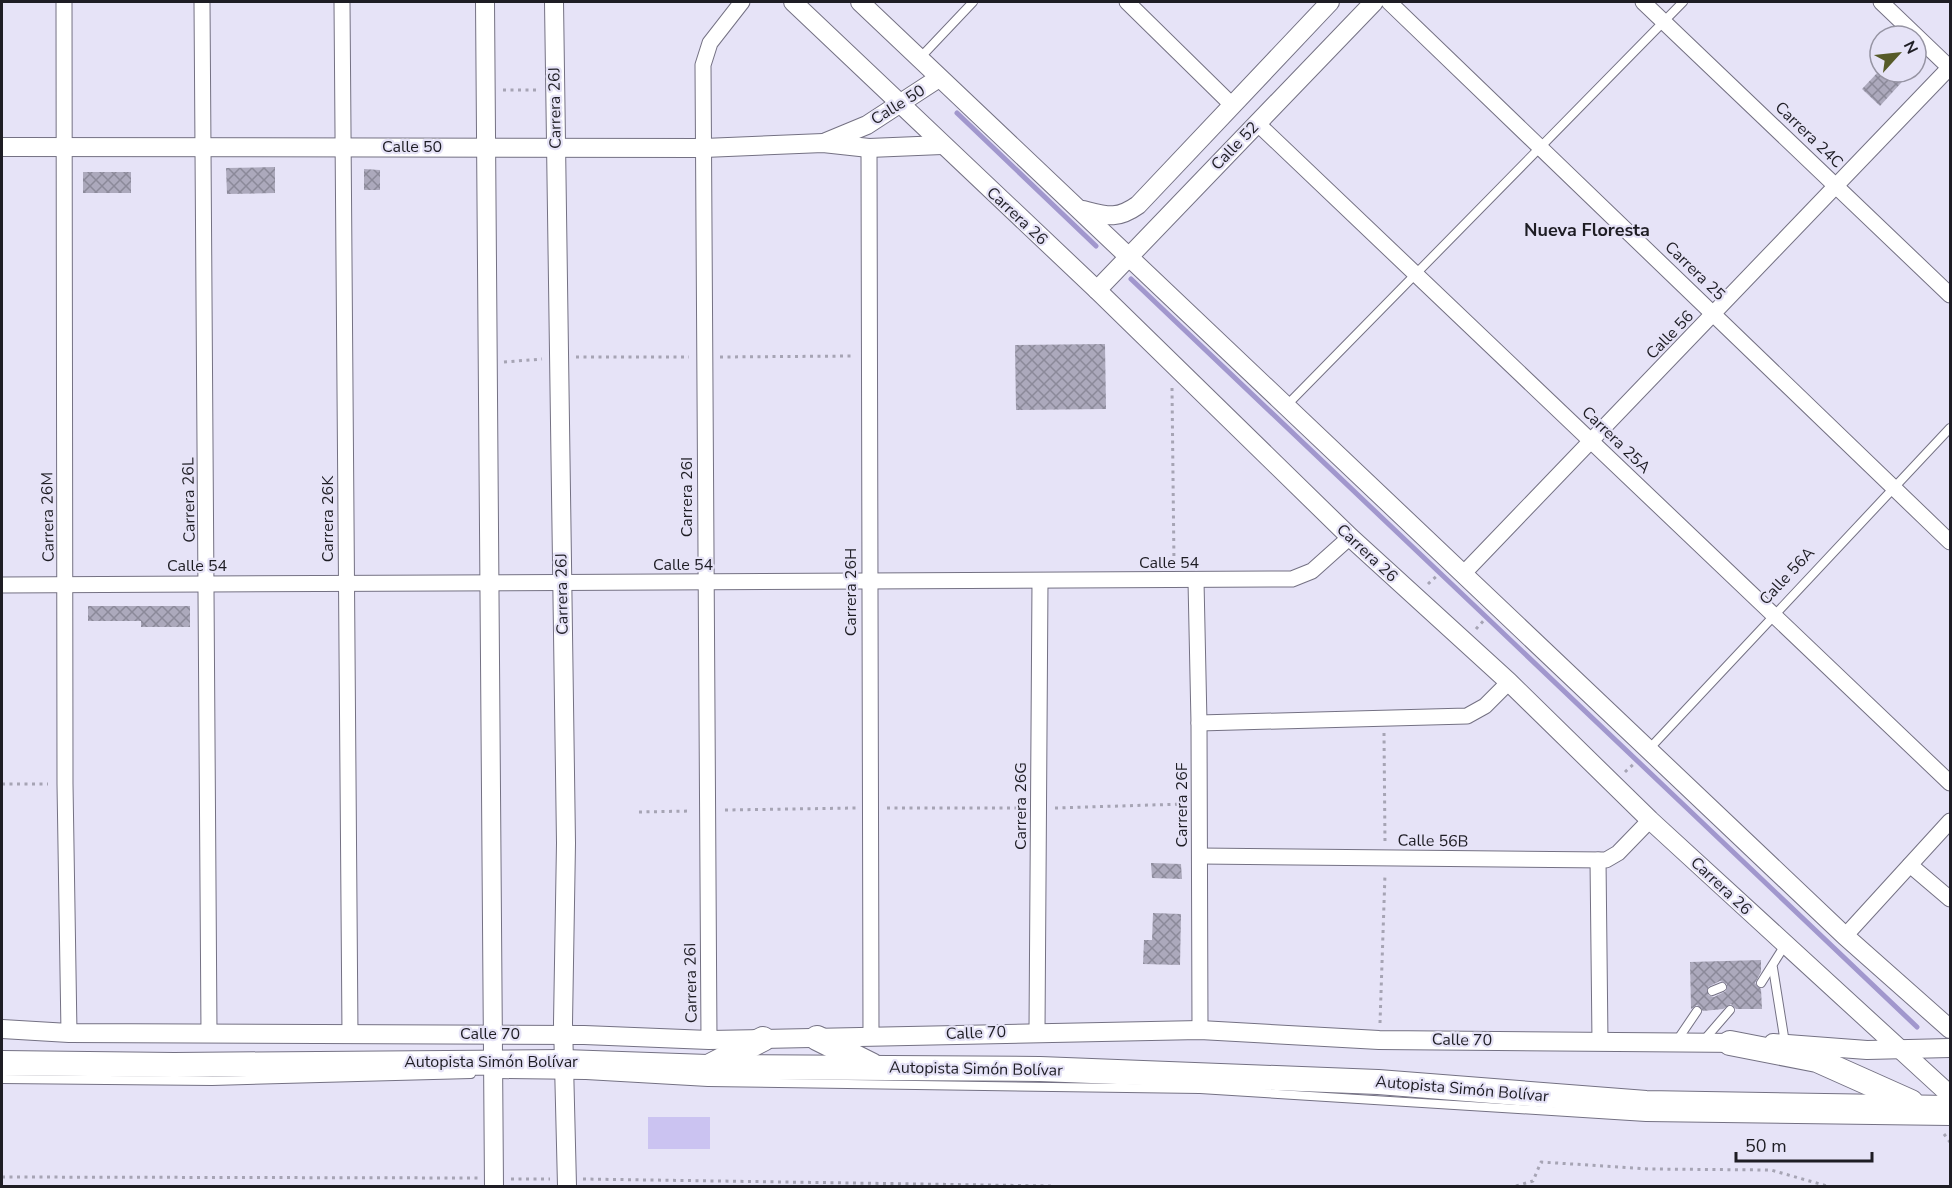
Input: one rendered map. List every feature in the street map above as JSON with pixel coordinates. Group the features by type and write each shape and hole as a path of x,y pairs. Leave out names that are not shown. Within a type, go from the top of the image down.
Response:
{"highway":[{"path":"817,1038 876,1068"},
{"path":"708,1067 763,1039"},
{"path":"1730,1043 1817,1060 1918,1106"},
{"name":"Autopista Simón Bolívar","path":"2,1063 487,1071 708,1067 1052,1070 1378,1082 1646,1103 1950,1108"}],"street":[{"name":"Carrera 26M","path":"64,2 67,584 65,784 69,1033"},
{"name":"Carrera 26L","path":"202,2 209,1034"},
{"name":"Carrera 26K","path":"342,2 350,1035"},
{"path":"485,2 494,1034 487,1071 494,1182"},
{"name":"Carrera 26J","path":"554,2 566,843 563,1035 567,1183"},
{"name":"Carrera 26I","path":"710,1040 703,65 706,53 716,34 742,2"},
{"name":"Carrera 26","path":"793,2 1097,290 1350,537 1509,682 1650,820 1950,1095"},
{"path":"860,2 1081,209 1646,752 1845,936 1950,1029"},
{"path":"1127,2 1232,105"},
{"name":"Calle 52","path":"1081,209 1104,215 1122,216 1138,205 1330,2"},
{"name":"Calle 52","path":"1097,290 1374,2"},
{"name":"Carrera 25","path":"1389,2 1950,542"},
{"name":"Carrera 24C","path":"1643,2 1950,295"},
{"path":"1881,2 1950,68"},
{"name":"Calle 56","path":"1463,574 1950,68"},
{"name":"Calle 50","path":"823,143 867,125 939,78"},
{"name":"Carrera 25A","path":"1257,123 1950,783"},
{"name":"Calle 50","path":"2,147 704,148 823,143 869,148 942,145"},
{"name":"Carrera 26H","path":"869,148 871,1037"},
{"name":"Calle 54","path":"2,585 1040,582 1292,579 1305,576 1350,537"},
{"name":"Carrera 26F","path":"1196,581 1200,803 1200,1030"},
{"name":"Carrera 26G","path":"1038,1031 1040,582"},
{"path":"1199,723 1467,716 1485,706 1509,682"},
{"name":"Calle 56B","path":"1200,856 1598,860 1615,855 1650,820"},
{"path":"1845,936 1950,821"},
{"path":"1598,860 1600,1042"},
{"path":"1910,865 1950,899"},
{"name":"Calle 70","path":"2,1029 69,1033 494,1034 710,1040 1038,1031 1200,1030 1379,1040 1785,1043 1868,1050 1950,1048"}],"lane":[{"path":"919,59 973,2"},
{"path":"1286,406 1683,2"},
{"name":"Calle 56A","path":"1646,752 1950,428"},
{"path":"1761,983 1773,968 1785,945"},
{"path":"1773,968 1785,1043"},
{"path":"1712,991 1722,987"},
{"path":"1702,1042 1730,1010"},
{"path":"1676,1042 1697,1011"},
{"path":"564,1068 708,1082 1200,1089 1646,1117 1950,1121"},
{"path":"2,1079 212,1081 487,1071"}],"path":[{"path":"485,90 555,90"},
{"path":"488,363 559,357"},
{"path":"1171,363 1174,581"},
{"path":"1475,630 1491,613"},
{"path":"1379,1040 1385,858 1384,719"},
{"path":"1625,772 1646,752"},
{"path":"2,784 65,784"},
{"path":"639,812 1040,808 1200,803"},
{"path":"1516,1186 1533,1181 1541,1162 1649,1169 1771,1170 1827,1186"},
{"path":"2,1177 1053,1186"}],"shaded area":[{"path":"648,1117 710,1117 710,1149 648,1149"}],"building":[{"path":"1868,83 1900,84 1880,106 1862,89"},
{"path":"275,167 275,193 227,194 226,168"},
{"path":"364,169 380,170 380,190 364,190"},
{"path":"83,172 131,172 131,193 83,193"},
{"path":"1105,344 1106,409 1016,410 1015,345"},
{"path":"88,606 190,606 190,627 141,627 141,621 88,621"},
{"path":"1151,863 1181,864 1182,879 1152,878"},
{"path":"1153,913 1181,914 1180,965 1143,964 1144,940 1152,940"},
{"path":"1761,960 1761,972 1755,983 1761,989 1762,1009 1736,1009 1731,1004 1723,1009 1703,1011 1697,1005 1691,1009 1690,962","holes":["1720,981 1727,984 1726,991 1714,997 1708,995 1708,987"]}],"waterway":[{"path":"957,113 1096,246"},
{"path":"1131,279 1917,1027"}],"district":[{"name":"Nueva Floresta","path":"1587,230"}]}
